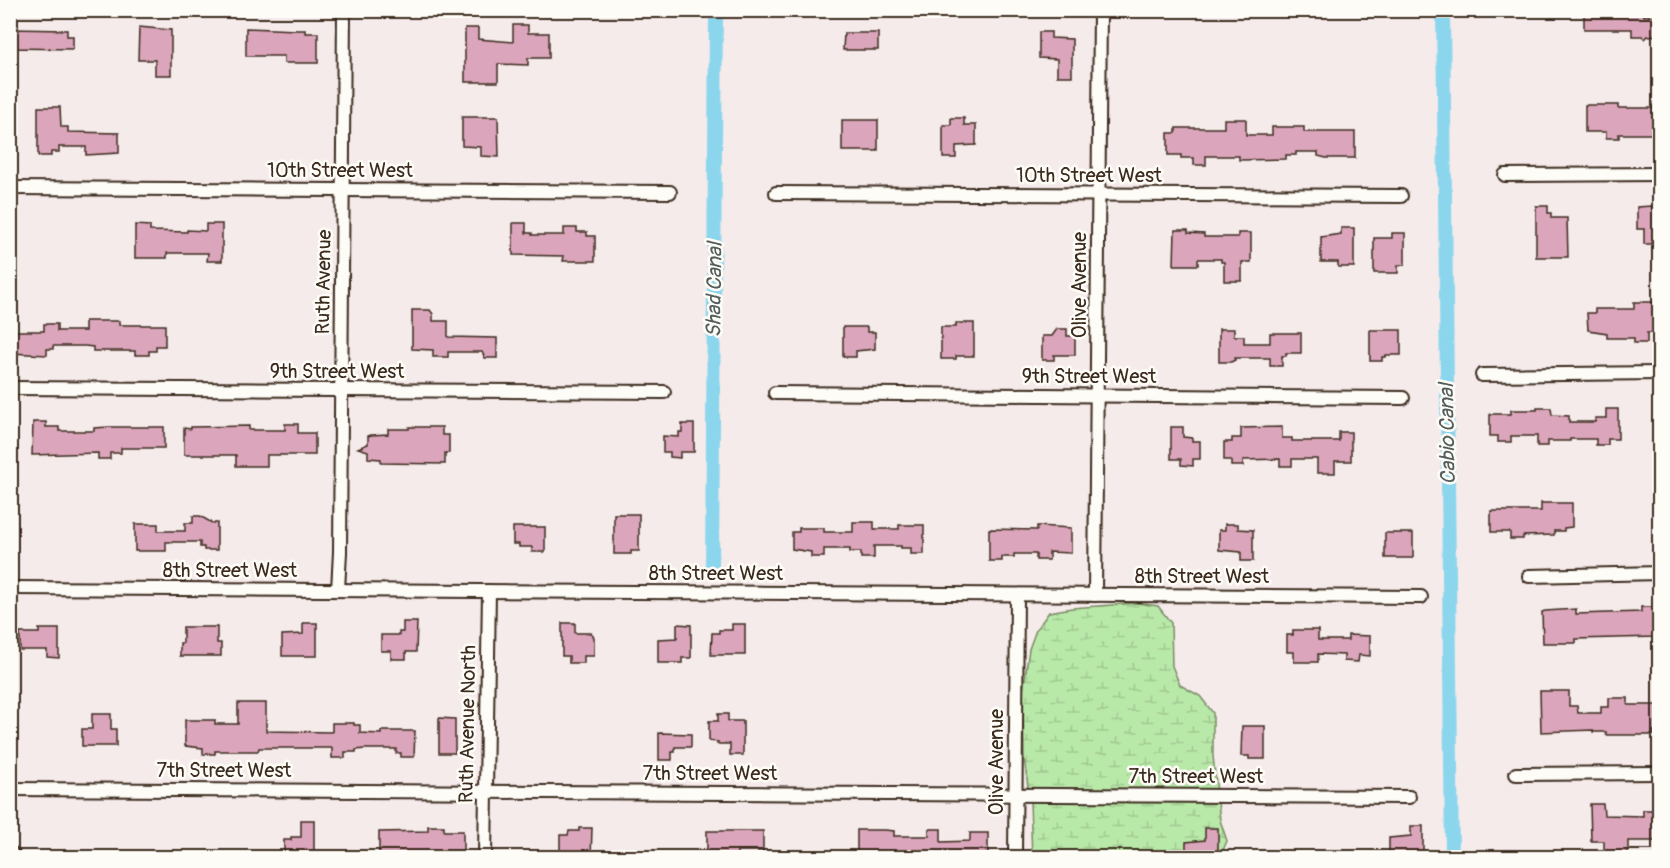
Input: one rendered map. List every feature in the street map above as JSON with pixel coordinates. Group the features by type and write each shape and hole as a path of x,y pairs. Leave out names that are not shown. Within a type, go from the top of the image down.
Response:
{"street":[{"name":"Ruth Avenue","path":"338,590 342,390 344,10"},
{"name":"Olive Avenue","path":"1095,595 1100,10"},
{"path":"1505,175 1659,174"},
{"name":"10th Street West","path":"10,188 670,192"},
{"name":"10th Street West","path":"776,193 1401,196"},
{"path":"1482,375 1659,373"},
{"name":"9th Street West","path":"10,388 664,392"},
{"name":"9th Street West","path":"775,393 1403,398"},
{"path":"1529,576 1659,573"},
{"name":"8th Street West","path":"10,588 1421,597"},
{"name":"Ruth Avenue North","path":"484,858 489,591"},
{"name":"Olive Avenue","path":"1015,858 1017,595"},
{"path":"1516,774 1659,773"},
{"name":"7th Street West","path":"10,789 1409,797"}],"green space":[{"path":"1137,603 1158,606 1171,623 1172,666 1180,685 1200,696 1213,713 1213,756 1220,820 1227,841 1220,857 1032,858 1030,802 1024,757 1023,692 1029,649 1036,630 1049,612"}],"building":[{"path":"1631,10 1644,10 1644,16 1659,15 1659,35 1648,36 1645,39 1642,36 1632,36 1632,29 1584,29 1584,12 1631,12"},
{"path":"513,25 528,25 528,33 549,33 549,58 528,58 528,65 498,64 498,82 465,82 465,28 478,28 478,39 513,42"},
{"path":"139,27 171,30 171,75 155,75 155,60 138,60"},
{"path":"246,28 305,30 305,33 318,33 318,63 284,63 284,56 246,56"},
{"path":"10,29 67,30 67,36 73,36 73,49 10,48"},
{"path":"1039,32 1051,32 1051,38 1072,39 1072,76 1057,76 1057,59 1039,58"},
{"path":"844,33 878,33 878,50 843,50"},
{"path":"1585,105 1659,108 1659,134 1619,134 1619,138 1606,138 1606,132 1585,132"},
{"path":"38,107 60,107 61,127 68,127 68,132 119,133 119,153 86,155 86,147 59,147 59,152 51,152 51,156 38,156"},
{"path":"462,117 498,117 499,157 481,156 481,147 462,146"},
{"path":"951,118 964,118 964,125 976,125 976,145 956,146 956,158 943,158 943,125 951,125"},
{"path":"1224,119 1246,119 1246,135 1272,135 1272,127 1304,127 1304,132 1355,132 1355,158 1326,158 1318,156 1318,152 1296,152 1296,155 1286,155 1286,159 1239,160 1239,156 1206,156 1206,165 1194,165 1194,158 1168,155 1168,133 1176,133 1176,128 1224,128"},
{"path":"842,120 878,120 878,151 842,151"},
{"path":"1536,206 1548,206 1551,218 1567,218 1568,257 1536,257"},
{"path":"1652,206 1652,209 1659,209 1659,244 1644,244 1644,229 1637,229 1637,207"},
{"path":"513,223 526,223 526,233 532,233 532,235 564,235 564,228 577,228 577,232 587,232 587,236 595,236 595,261 563,261 564,256 513,255"},
{"path":"206,224 222,224 222,261 207,261 208,253 167,253 167,258 135,258 135,225 150,226 150,231 187,232 187,230 206,231"},
{"path":"1341,228 1354,228 1354,267 1338,267 1338,262 1321,262 1321,237 1341,234"},
{"path":"1175,230 1188,230 1188,233 1204,234 1204,237 1238,237 1238,233 1251,233 1251,262 1242,262 1242,281 1224,281 1224,262 1221,262 1221,259 1198,259 1198,265 1174,265"},
{"path":"1392,233 1405,233 1405,265 1398,265 1398,273 1374,273 1374,238 1392,238"},
{"path":"1634,302 1659,302 1659,330 1657,333 1647,333 1647,343 1634,343 1634,338 1607,338 1607,333 1588,330 1587,313 1595,313 1595,309 1634,309"},
{"path":"412,310 430,310 433,314 433,321 448,321 448,337 497,338 497,358 485,358 482,352 448,352 448,357 433,357 433,350 412,349"},
{"path":"85,321 119,321 119,325 165,325 165,346 156,346 156,351 149,351 149,355 135,355 135,351 93,351 93,347 85,346 53,346 53,349 47,349 47,355 10,353 10,331 44,331 44,324 57,324 57,331 85,331"},
{"path":"956,323 974,323 974,356 941,359 941,327 956,327"},
{"path":"843,327 867,327 867,332 875,332 875,349 856,351 856,357 843,357"},
{"path":"1057,329 1067,329 1067,336 1075,336 1075,355 1054,355 1054,360 1042,360 1042,336 1052,336"},
{"path":"1219,329 1234,329 1234,336 1244,336 1244,343 1270,343 1270,333 1301,333 1301,353 1286,353 1286,356 1282,356 1282,366 1270,366 1270,358 1235,358 1231,362 1219,362"},
{"path":"1370,330 1401,330 1401,355 1386,355 1382,357 1382,361 1370,361"},
{"path":"1537,408 1551,408 1552,415 1569,416 1569,422 1595,422 1595,418 1606,418 1606,409 1618,409 1618,439 1608,439 1608,445 1596,445 1596,439 1570,439 1570,441 1548,441 1548,446 1537,446 1537,436 1511,436 1511,442 1498,442 1498,436 1490,436 1490,414 1511,414 1511,410 1537,410"},
{"path":"33,422 46,422 46,427 59,427 59,431 94,431 94,428 109,427 164,427 164,448 121,448 121,453 110,453 110,459 98,459 98,453 32,455"},
{"path":"285,424 298,424 298,433 315,433 315,455 267,455 267,466 236,466 236,455 184,455 184,428 249,426 249,430 285,430"},
{"path":"682,424 694,424 694,452 680,452 680,458 670,457 670,452 663,452 663,436 679,437"},
{"path":"409,427 442,427 442,435 449,435 449,453 445,453 445,464 381,463 381,459 368,458 368,451 358,448 368,444 368,436 388,434 388,429 409,429"},
{"path":"1171,427 1183,427 1183,437 1192,438 1192,441 1200,441 1200,459 1193,459 1193,466 1181,465 1181,459 1171,459"},
{"path":"1282,427 1282,438 1292,438 1292,441 1339,441 1339,432 1351,432 1351,461 1335,461 1335,473 1317,473 1317,459 1292,459 1292,466 1280,466 1280,459 1243,460 1243,466 1231,466 1231,460 1224,460 1224,442 1232,442 1232,438 1241,438 1241,428"},
{"path":"1541,503 1572,503 1572,527 1564,528 1564,531 1554,531 1554,535 1523,536 1523,539 1510,539 1510,532 1491,532 1491,511 1541,511"},
{"path":"614,514 639,514 639,551 631,551 631,554 614,554"},
{"path":"193,516 200,516 212,523 217,523 217,550 204,550 204,547 200,547 200,542 166,542 166,551 135,551 135,524 158,524 158,531 185,531 185,523 193,523"},
{"path":"853,522 874,522 874,529 899,529 899,525 924,525 924,554 911,554 911,548 901,548 901,546 874,546 874,558 861,558 861,552 850,552 850,549 824,549 824,557 811,557 811,552 792,549 792,532 799,532 799,528 824,528 824,532 853,532"},
{"path":"1225,524 1238,524 1238,529 1253,530 1253,561 1241,561 1241,552 1219,550 1219,530 1225,530"},
{"path":"1037,526 1071,528 1071,553 1049,552 1049,560 1036,560 1036,554 1014,554 1014,557 1002,557 1002,561 989,561 989,529 1037,530"},
{"path":"513,527 545,527 545,552 532,552 532,547 519,547 519,544 513,544"},
{"path":"1385,533 1413,533 1413,558 1385,558"},
{"path":"1641,607 1653,607 1659,611 1659,634 1656,634 1656,637 1576,639 1576,643 1543,643 1542,612 1576,609 1576,614 1641,612"},
{"path":"403,622 417,622 416,652 406,652 406,659 391,659 391,651 381,651 381,635 399,635 399,632 403,632"},
{"path":"303,623 317,623 317,656 282,656 282,635 303,634"},
{"path":"562,623 575,623 575,633 591,633 594,637 594,656 584,656 584,663 569,663 569,656 562,656"},
{"path":"677,624 691,625 691,658 682,658 682,663 658,663 658,639 677,638"},
{"path":"732,624 745,624 745,655 711,655 712,633 719,633 719,630 732,630"},
{"path":"183,627 217,627 217,643 221,643 221,656 180,656"},
{"path":"39,629 59,629 59,658 47,657 47,650 20,650 20,633 39,633"},
{"path":"1293,630 1318,630 1318,640 1348,640 1348,635 1370,636 1370,656 1359,655 1358,662 1344,661 1344,655 1318,654 1318,662 1294,662 1294,652 1287,652 1287,635 1293,635"},
{"path":"1540,691 1569,691 1569,706 1577,706 1578,713 1601,713 1601,707 1609,707 1609,698 1628,698 1628,705 1659,705 1659,731 1653,731 1654,735 1606,735 1606,732 1593,732 1593,730 1541,732"},
{"path":"238,703 266,703 266,731 332,732 332,723 354,723 354,725 360,725 360,733 415,731 414,757 401,757 401,753 396,753 396,749 365,749 345,752 345,758 332,758 332,748 259,748 258,751 215,751 215,754 203,754 203,748 185,746 185,720 215,720 215,724 238,724"},
{"path":"92,714 111,714 111,729 116,729 116,746 82,746 82,729 92,729"},
{"path":"718,714 728,714 728,721 743,721 743,755 730,755 730,744 717,744 718,742 709,741 709,721 718,721"},
{"path":"439,718 455,719 455,753 439,753"},
{"path":"1242,726 1265,726 1265,759 1249,759 1249,756 1241,756"},
{"path":"659,733 691,734 691,747 675,747 672,760 659,760"},
{"path":"1590,804 1603,804 1604,815 1643,816 1643,810 1656,810 1656,820 1659,820 1659,841 1628,841 1628,854 1604,855 1604,841 1591,841"},
{"path":"301,820 314,820 314,856 284,856 284,840 301,837"},
{"path":"428,826 444,826 444,831 463,831 463,853 416,853 416,858 379,857 379,832 428,831"},
{"path":"1411,826 1423,826 1423,858 1389,858 1389,838 1411,836"},
{"path":"579,828 592,828 591,858 560,858 560,835 568,835 569,831 579,831"},
{"path":"1205,828 1218,828 1218,858 1186,858 1186,842 1205,840"},
{"path":"929,829 941,829 941,842 970,841 970,833 988,833 988,856 915,858 915,856 894,855 894,858 857,858 857,830 894,831 894,836 929,836"},
{"path":"707,831 763,831 763,851 737,851 737,858 707,858"}],"waterway":[{"name":"Shad Canal","path":"712,570 716,10"},
{"name":"Cabio Canal","path":"1443,10 1452,858"}]}
